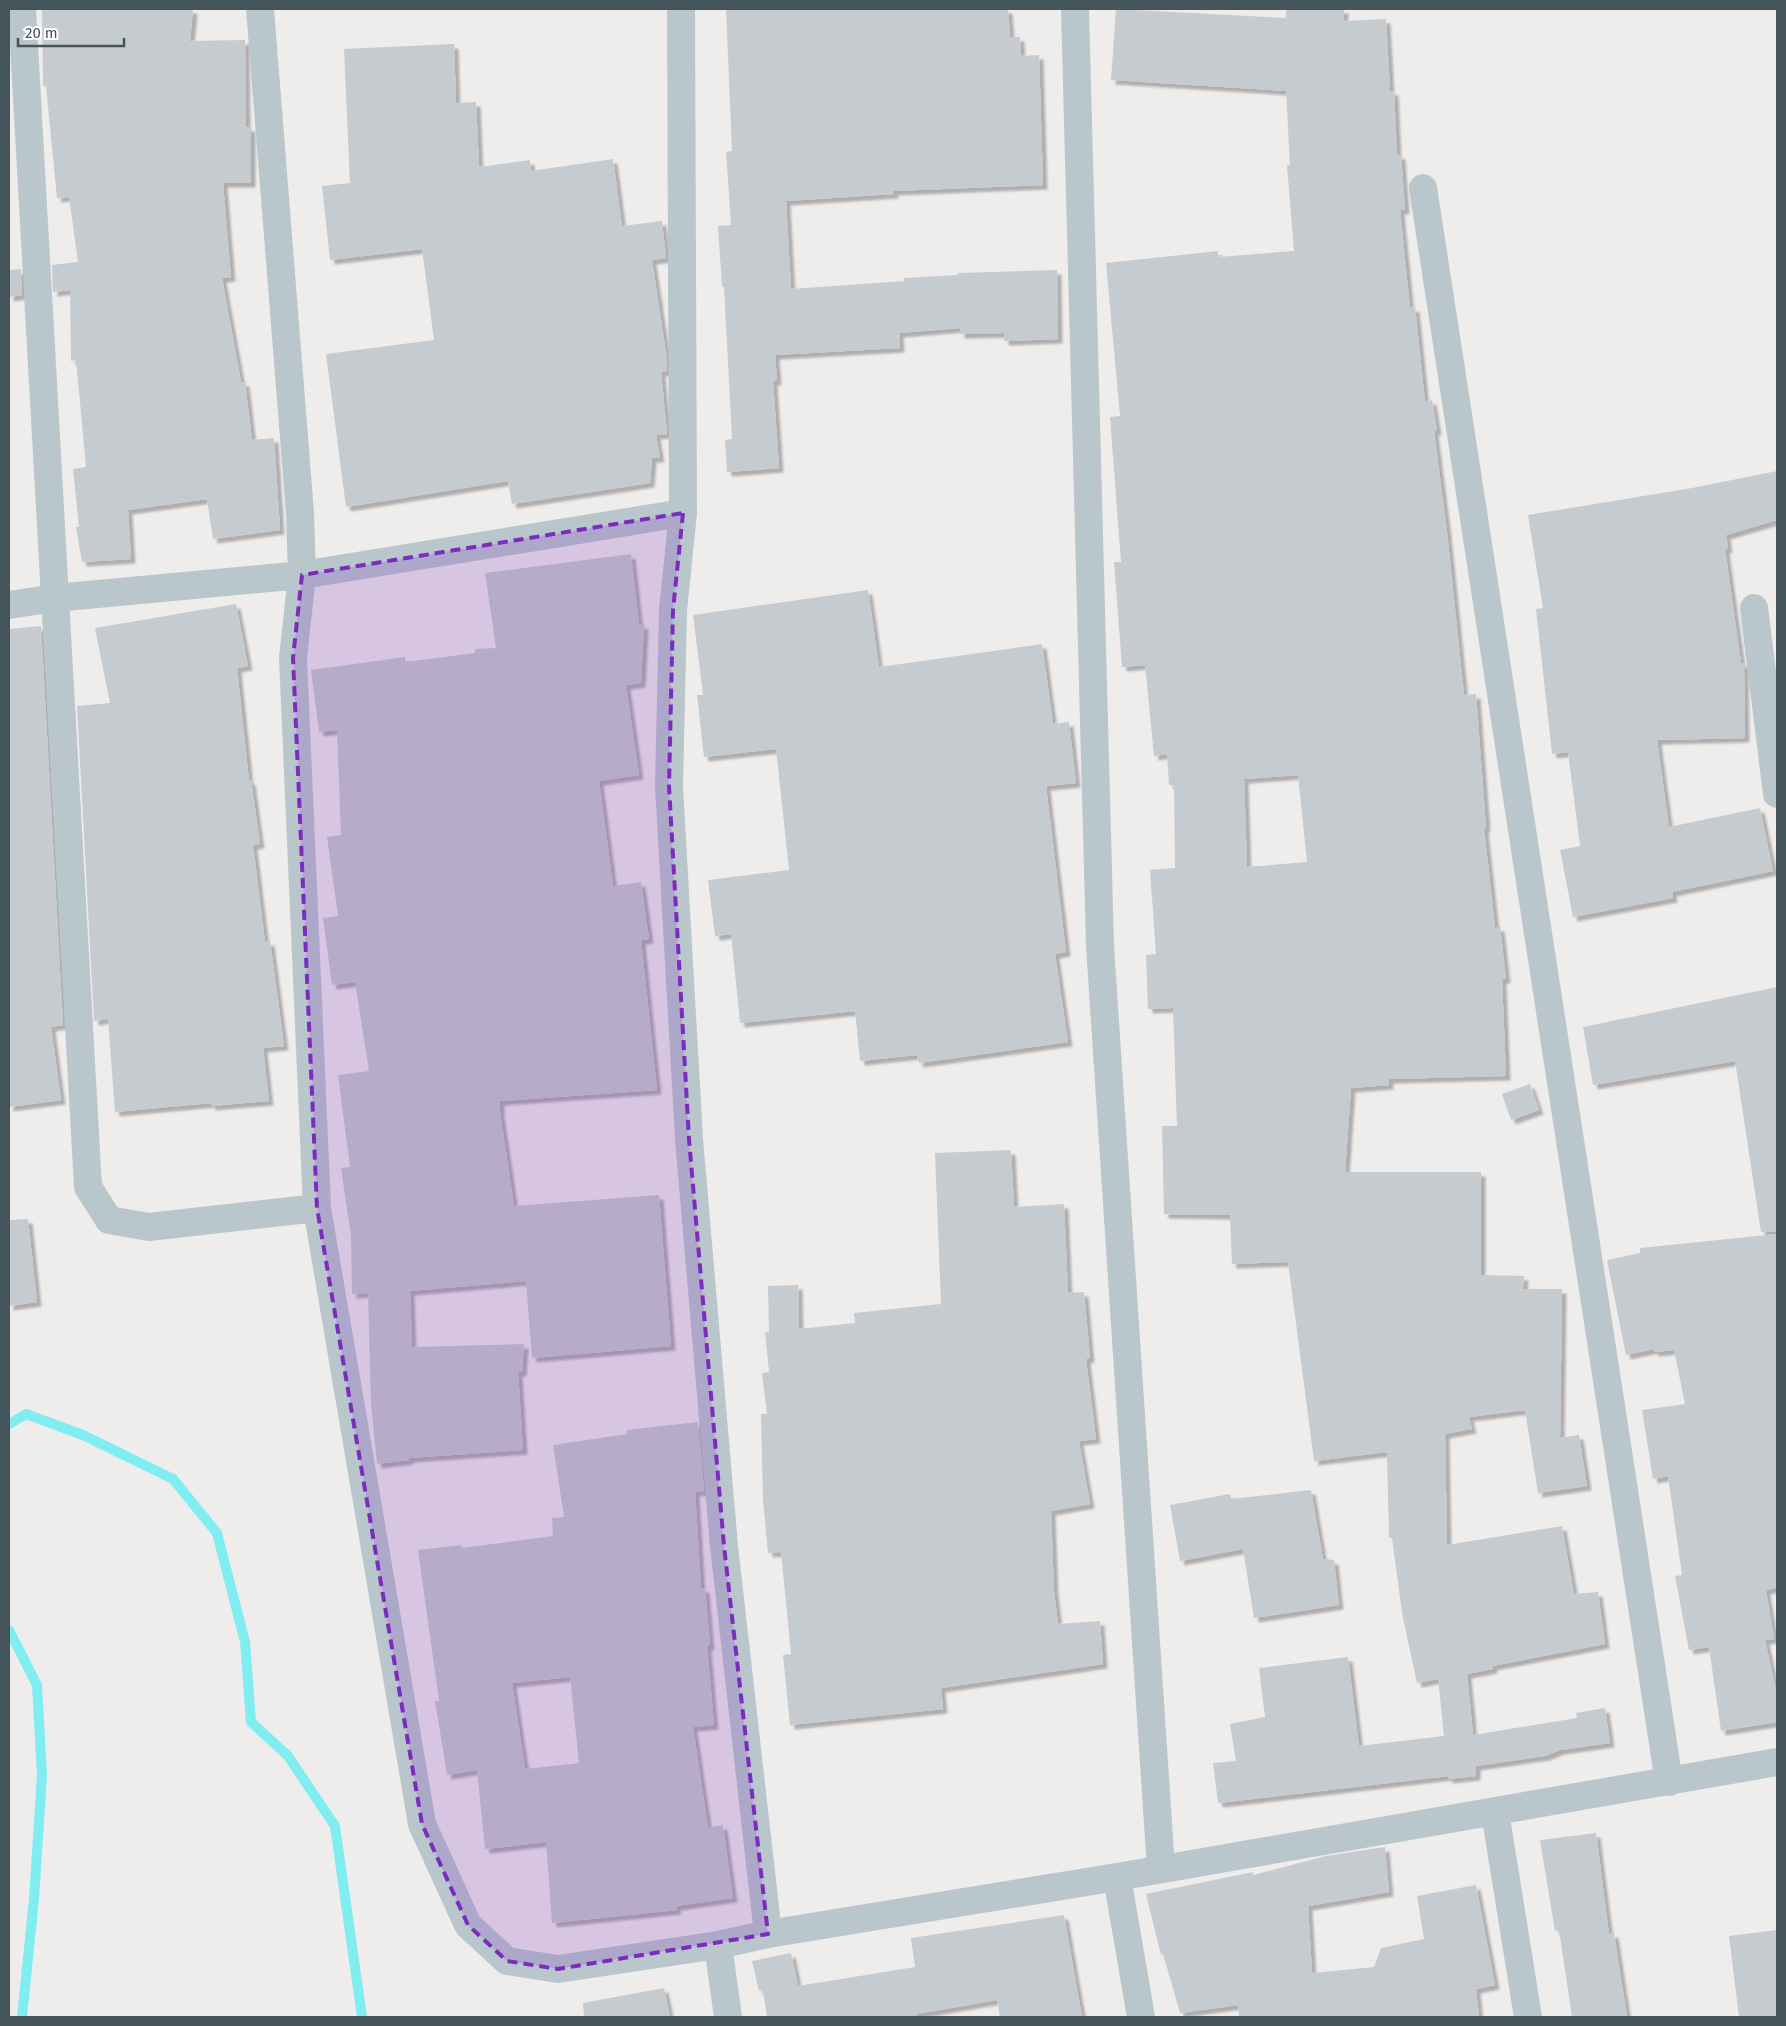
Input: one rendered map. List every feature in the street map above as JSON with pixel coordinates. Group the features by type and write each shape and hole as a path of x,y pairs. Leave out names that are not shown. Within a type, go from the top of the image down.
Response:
{"street":[{"path":"22,9 88,1187 109,1220 149,1228 317,1208"},
{"path":"260,9 300,513 302,575 293,658 317,1208 422,1824 468,1925 506,1961 558,1970 718,1945 768,1934 1118,1877 1777,1762"},
{"path":"681,9 683,513 673,610 669,786 689,1139 724,1546 768,1934"},
{"path":"1075,9 1100,946 1161,1869"},
{"path":"1423,188 1669,1782"},
{"path":"9,605 55,598 302,575 683,513"},
{"path":"1754,608 1777,794"},
{"path":"1494,1812 1528,2017"},
{"path":"1118,1877 1141,2017"},
{"path":"718,1945 728,2017"}],"highlighted area":[{"path":"683,513 673,610 669,786 689,1139 724,1546 768,1934 558,1969 507,1961 468,1925 422,1824 317,1208 293,658 302,575"}],"building":[{"path":"42,9 193,9 190,41 245,40 246,127 251,127 251,183 223,183 231,277 222,278 241,382 245,382 252,440 274,438 280,530 213,539 207,499 128,510 131,559 82,562 76,527 79,527 73,469 86,467 76,360 71,361 70,290 53,292 52,265 78,262 69,197 57,198 46,86 43,86"},
{"path":"726,9 1008,9 1010,37 1020,37 1021,56 1039,55 1043,185 893,191 894,194 786,201 791,289 904,281 904,278 958,275 958,273 1057,270 1058,339 1004,341 1004,333 960,334 960,328 899,333 900,348 775,355 777,381 773,381 779,468 727,472 725,440 732,439 724,287 722,287 718,226 731,225 726,152 732,151"},
{"path":"1116,9 1286,18 1286,9 1344,9 1344,21 1386,19 1390,91 1394,91 1397,155 1401,155 1405,210 1400,210 1410,308 1415,307 1425,402 1432,400 1437,431 1434,431 1447,532 1464,695 1476,694 1486,827 1484,828 1495,927 1500,927 1506,979 1502,979 1506,1076 1389,1079 1389,1085 1351,1088 1345,1172 1481,1172 1481,1275 1524,1276 1523,1289 1562,1289 1560,1438 1579,1435 1587,1486 1538,1493 1525,1410 1469,1417 1472,1429 1445,1434 1447,1545 1562,1526 1574,1594 1598,1592 1605,1644 1492,1666 1493,1669 1467,1674 1473,1735 1577,1718 1576,1713 1605,1708 1610,1743 1560,1750 1545,1756 1476,1766 1476,1776 1448,1779 1448,1776 1218,1803 1213,1763 1236,1761 1230,1724 1265,1717 1259,1668 1348,1657 1359,1746 1444,1736 1438,1679 1417,1683 1402,1613 1392,1538 1389,1538 1387,1452 1314,1461 1288,1262 1232,1264 1230,1215 1164,1214 1162,1126 1177,1126 1173,1008 1148,1009 1146,955 1156,954 1150,870 1175,868 1174,785 1169,785 1167,754 1154,756 1145,665 1122,667 1114,562 1121,562 1110,417 1120,416 1106,263 1218,251 1218,257 1294,251 1287,165 1290,165 1286,91 1111,80","holes":["1298,775 1307,862 1247,867 1244,779"]},
{"path":"454,44 456,103 476,102 479,167 530,160 531,171 613,159 622,226 662,221 666,258 652,260 667,360 667,371 661,372 667,434 656,435 660,458 652,458 650,483 512,504 508,481 346,507 326,354 434,340 422,249 330,260 322,186 350,183 344,49"},
{"path":"21,269 22,295 9,297 9,270"},
{"path":"1777,471 1777,520 1726,535 1728,548 1725,549 1741,663 1744,663 1745,738 1657,740 1669,827 1760,808 1773,871 1672,892 1673,898 1573,917 1560,850 1580,846 1568,752 1552,754 1536,609 1543,608 1528,515 1692,488"},
{"path":"631,554 639,625 644,624 641,683 626,685 639,775 599,781 613,886 641,882 649,939 641,940 657,1090 500,1101 500,1112 514,1206 659,1195 671,1346 532,1358 526,1281 410,1291 412,1347 524,1344 522,1372 518,1372 523,1450 409,1458 409,1460 377,1464 371,1405 368,1293 352,1294 351,1236 341,1168 350,1167 338,1075 369,1071 355,982 332,985 323,918 338,916 327,837 341,835 337,730 319,732 311,670 405,657 405,662 475,653 475,649 496,648 485,573"},
{"path":"868,590 879,667 1042,644 1053,724 1069,722 1076,783 1046,786 1066,952 1055,954 1068,1042 919,1063 917,1055 860,1061 855,1011 740,1023 731,934 715,936 708,880 789,870 776,749 704,757 697,695 703,695 693,615"},
{"path":"236,604 248,666 237,668 249,781 251,780 260,844 253,845 265,942 270,941 284,1046 263,1048 269,1101 211,1106 211,1103 115,1112 108,1019 94,1021 77,706 110,703 95,628"},
{"path":"41,626 63,1025 51,1027 61,1100 9,1107 9,629"},
{"path":"1777,987 1777,1231 1761,1232 1735,1061 1593,1085 1583,1027"},
{"path":"1530,1084 1539,1110 1511,1120 1502,1094"},
{"path":"1011,1150 1014,1207 1064,1204 1068,1293 1084,1292 1090,1358 1086,1359 1096,1439 1079,1441 1090,1504 1051,1511 1054,1591 1058,1624 1100,1621 1103,1664 941,1688 943,1709 790,1725 783,1655 791,1654 781,1552 768,1553 763,1500 761,1414 767,1414 762,1373 769,1372 765,1332 769,1332 768,1286 798,1285 799,1329 855,1323 854,1313 941,1304 935,1153"},
{"path":"28,1219 37,1302 9,1306 9,1220"},
{"path":"1777,1234 1777,1588 1766,1590 1774,1639 1765,1640 1777,1695 1777,1722 1721,1731 1709,1647 1689,1650 1675,1576 1682,1575 1668,1476 1653,1479 1642,1410 1685,1404 1674,1350 1654,1352 1654,1349 1626,1355 1607,1260 1640,1253 1640,1248"},
{"path":"698,1422 704,1491 695,1492 701,1588 705,1588 710,1646 707,1646 714,1725 693,1727 708,1828 723,1825 733,1898 676,1906 677,1910 552,1923 546,1842 485,1849 477,1770 447,1775 435,1701 439,1701 418,1550 461,1545 462,1548 553,1536 552,1518 564,1517 553,1445 627,1434 627,1430","holes":["570,1677 579,1763 525,1769 512,1683"]},
{"path":"1311,1490 1323,1559 1334,1560 1339,1605 1254,1618 1243,1549 1180,1561 1170,1505 1230,1494 1231,1499"},
{"path":"1596,1833 1609,1934 1614,1933 1627,2017 1572,2017 1559,1930 1555,1931 1540,1840"},
{"path":"1385,1847 1389,1892 1308,1906 1312,1973 1374,1967 1381,1948 1424,1939 1417,1896 1476,1885 1495,1985 1476,1989 1479,2017 1239,2017 1238,2005 1180,2013 1163,1954 1161,1955 1146,1894 1253,1872 1253,1875 1326,1856"},
{"path":"1064,1915 1082,2017 1000,2017 997,2000 916,2014 917,2017 767,2017 763,1990 759,1991 752,1961 791,1953 798,1986 915,1967 911,1938"},
{"path":"1777,1930 1777,2017 1739,2017 1729,1936"},
{"path":"664,1988 670,2017 584,2017 583,2003"}],"waterway":[{"path":"9,1424 26,1414 83,1435 173,1479 217,1533 245,1642 251,1722 288,1756 335,1826 362,2017"},
{"path":"9,1630 37,1685 42,1775 34,1899 22,2017"}]}
